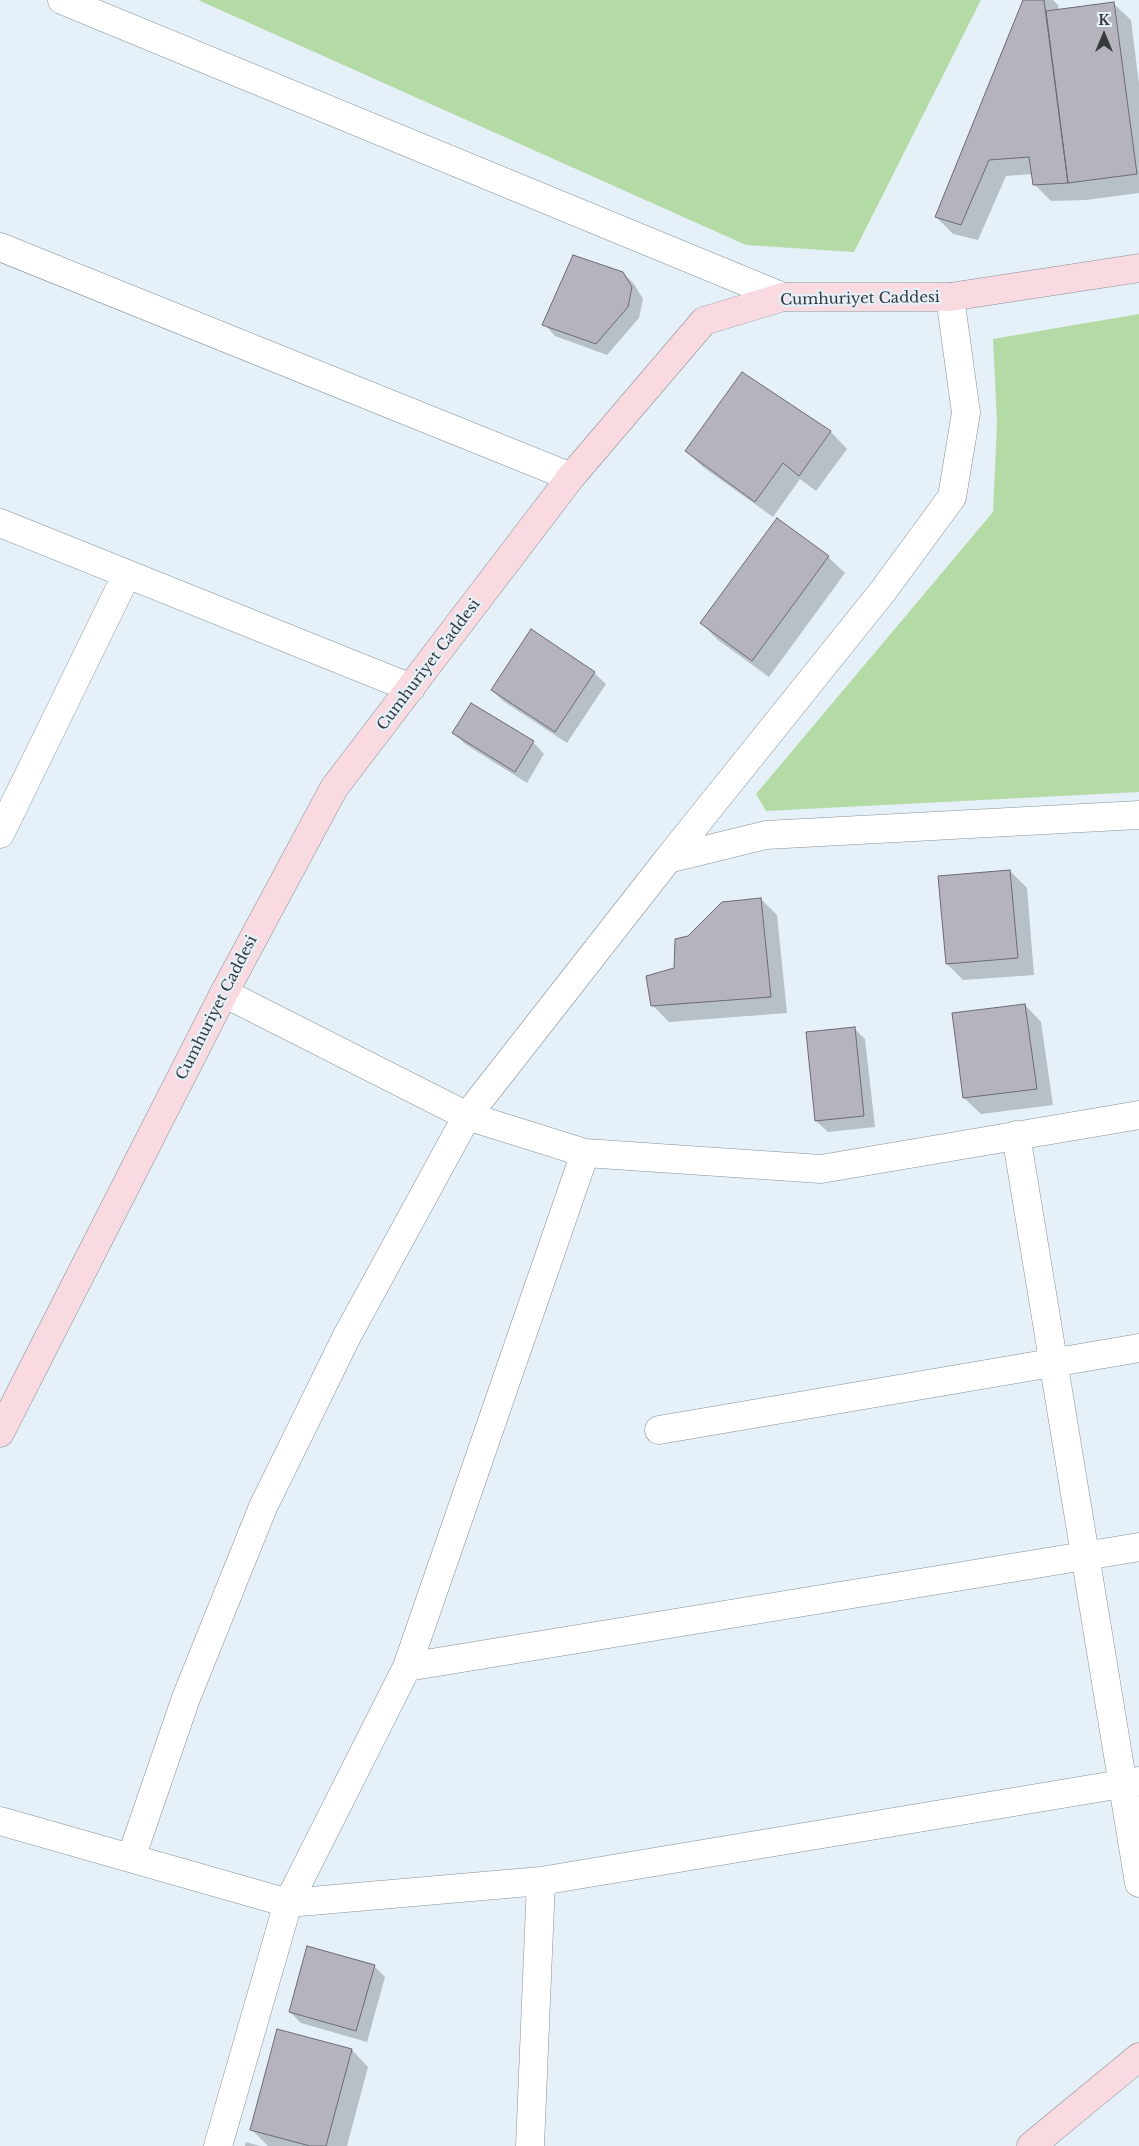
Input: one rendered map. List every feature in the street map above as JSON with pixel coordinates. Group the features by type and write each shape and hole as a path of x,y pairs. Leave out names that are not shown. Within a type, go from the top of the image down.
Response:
{"street":[{"path":"62,0 783,297"},
{"path":"0,247 571,477"},
{"name":"Cumhuriyet Caddesi","path":"0,1433 224,993 334,788 571,477 704,320 783,297 950,297 1139,268"},
{"path":"131,1858 186,1698 263,1507 347,1336 468,1116 668,859 883,591 952,497 966,413 950,297"},
{"path":"0,523 411,688"},
{"path":"0,834 127,574"},
{"path":"668,859 766,835 1139,815"},
{"path":"224,993 468,1116 585,1153 821,1169 1139,1115"},
{"path":"1016,1135 1085,1556 1131,1782 1139,1883"},
{"path":"218,2146 288,1903 407,1667 585,1153"},
{"path":"658,1430 1139,1348"},
{"path":"407,1667 1139,1547"},
{"path":"0,1821 288,1903 541,1881 1131,1782"},
{"path":"530,2146 541,1881"},
{"path":"1030,2146 1139,2057"}],"green space":[{"path":"198,0 981,0 854,252 746,245"},
{"path":"1139,314 1139,792 766,811 756,794 993,512 997,423 993,339"}],"building":[{"path":"1023,0 1044,0 1068,183 1033,185 1029,157 989,160 961,225 935,217"},
{"path":"1114,2 1137,174 1068,183 1046,11"},
{"path":"573,255 623,272 632,287 628,307 596,344 542,325"},
{"path":"742,372 831,431 799,476 783,463 755,502 685,451"},
{"path":"777,518 829,556 752,661 700,623"},
{"path":"531,629 595,672 555,732 491,690"},
{"path":"471,703 534,741 515,772 452,733"},
{"path":"1010,870 1018,958 946,964 938,876"},
{"path":"761,898 771,997 651,1006 646,976 674,968 675,939 688,936 722,902"},
{"path":"1025,1004 1037,1089 963,1098 952,1013"},
{"path":"855,1027 864,1116 815,1121 806,1032"},
{"path":"307,1946 375,1965 356,2031 289,2012"},
{"path":"277,2029 352,2049 326,2146 310,2146 250,2130"}]}
